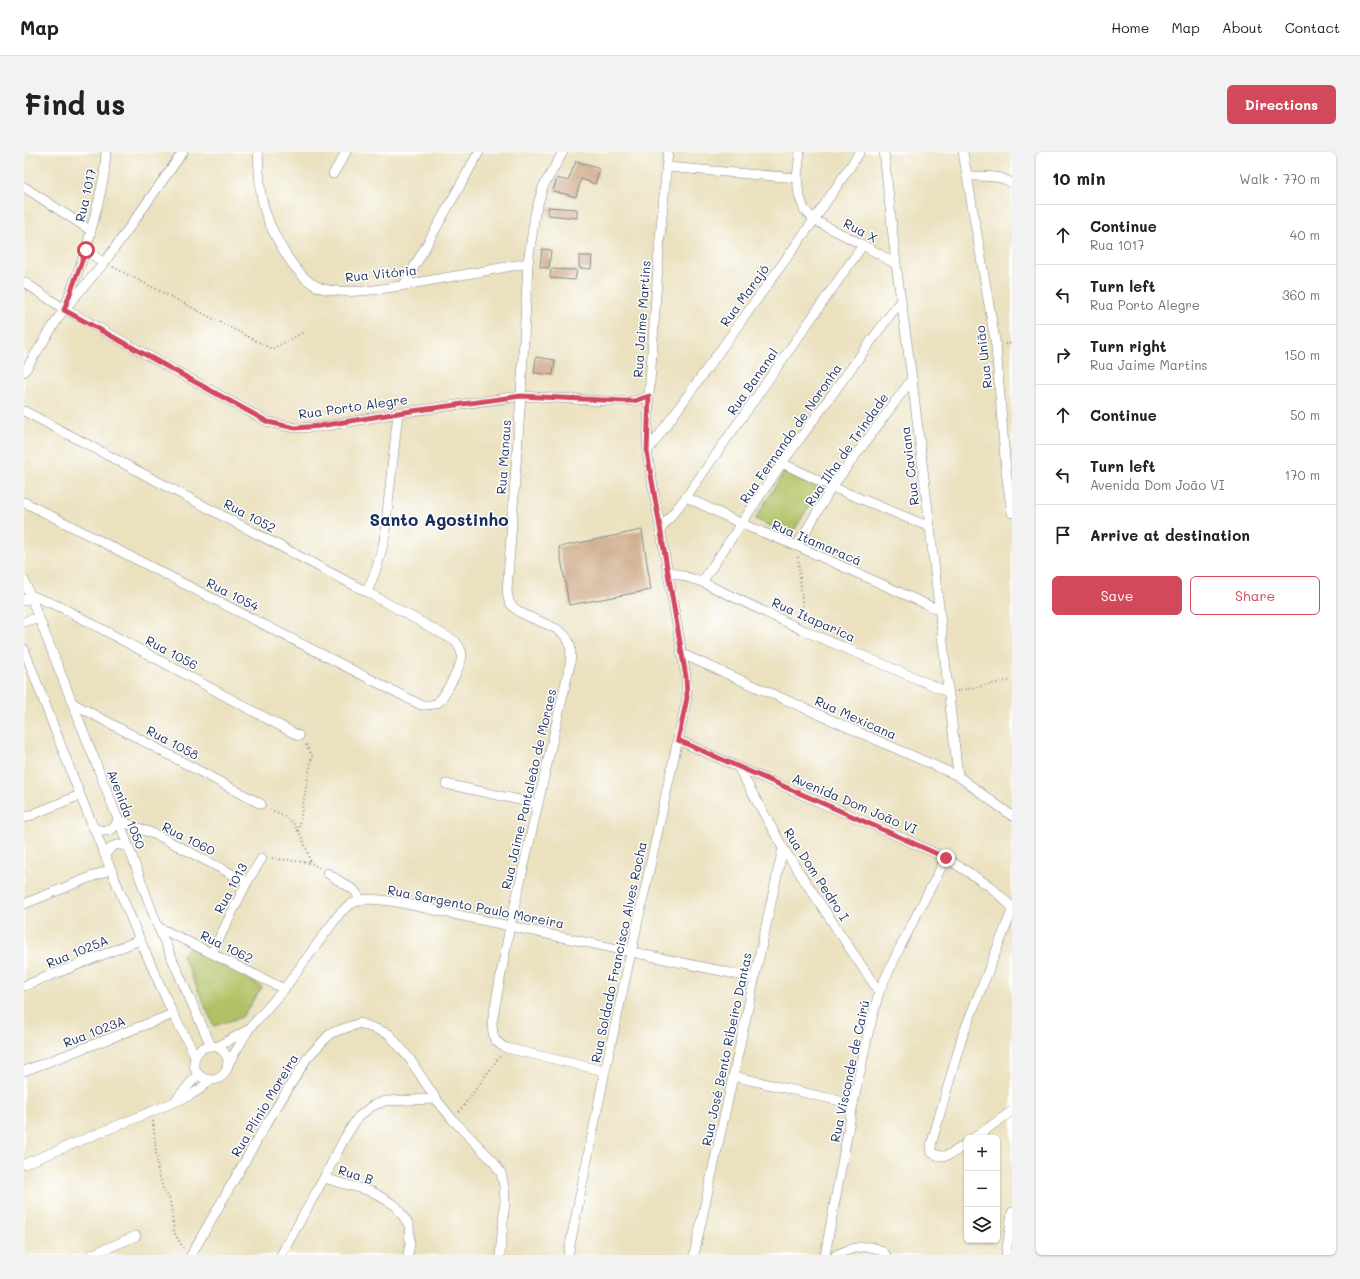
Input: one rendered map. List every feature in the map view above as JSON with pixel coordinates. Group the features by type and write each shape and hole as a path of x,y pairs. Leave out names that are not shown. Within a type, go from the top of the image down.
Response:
{"street":[{"name":"Rua 1017","path":"24,372 64,309 86,250 104,176 106,152"},
{"path":"64,309 104,262 183,152"},
{"name":"Rua Vitória","path":"258,152 262,200 273,231 293,265 305,279 320,288 339,291 371,290 528,263"},
{"path":"333,174 346,152"},
{"path":"404,285 479,152"},
{"name":"Rua Manaus","path":"563,152 543,187 535,214 528,263 521,396 507,591 509,603 517,610 561,632 569,641"},
{"name":"Rua Jaime Martins","path":"668,152 660,238 649,396 647,452 682,654"},
{"path":"800,152 797,178 799,195 804,208 814,220"},
{"name":"Rua Marajó","path":"647,452 814,220 860,152"},
{"name":"Rua Caviana","path":"884,152 896,264 912,378 930,527 958,776"},
{"name":"Rua União","path":"963,152 996,346 1006,471 1012,514"},
{"path":"666,167 797,178"},
{"path":"967,176 992,176 1007,179 1012,182"},
{"path":"24,187 90,230"},
{"name":"Rua X","path":"814,220 896,264"},
{"name":"Rua Bananal","path":"660,530 686,497 863,245"},
{"path":"86,250 104,262"},
{"name":"Rua Porto Alegre","path":"24,282 64,309 268,422 295,428 320,426 398,413 521,396 634,401 649,396"},
{"name":"Rua Fernando de Noronha","path":"702,582 782,462 901,300"},
{"name":"Rua Ilha de Trindade","path":"797,546 832,487 912,378"},
{"name":"Rua 1052","path":"24,411 367,592 455,641 460,648"},
{"path":"367,592 377,567 384,541 398,413"},
{"path":"782,462 832,487 930,527"},
{"name":"Rua Itamaracá","path":"686,497 742,524 797,546 939,610"},
{"name":"Rua 1054","path":"24,502 421,705 430,705 436,703 442,698 461,662 462,655 460,648"},
{"name":"Rua Itaparica","path":"668,572 702,582 805,631 948,692"},
{"name":"Avenida 1050","path":"24,580 27,598 39,620 158,926 214,1046"},
{"name":"Rua 1056","path":"27,598 49,602 75,614 299,736"},
{"path":"24,622 39,620"},
{"name":"Rua Jaime Pantaleão de Moraes","path":"506,1048 497,1044 493,1035 492,1024 510,926 570,664 571,652 569,641"},
{"path":"24,649 80,795 140,940 173,1014 195,1055 194,1065 198,1074 201,1077 210,1080"},
{"name":"Rua Soldado Francisco Alves Rocha","path":"568,1255 605,1071 687,698 686,677 682,654"},
{"name":"Rua Mexicana","path":"682,654 958,776 1012,816"},
{"name":"Rua 1058","path":"72,704 261,804"},
{"name":"Avenida Dom João VI","path":"678,740 946,858 991,887 1012,907"},
{"name":"Rua Dom Pedro I","path":"738,767 783,848 879,992"},
{"path":"446,784 538,804"},
{"path":"24,818 80,795"},
{"path":"94,828 102,831 108,831 113,829 118,820"},
{"name":"Rua 1060","path":"118,820 159,836 247,882"},
{"path":"105,855 112,846 117,844 128,847"},
{"name":"Rua José Bento Ribeiro Dantas","path":"694,1255 783,848"},
{"name":"Rua 1013","path":"212,953 247,882 262,858"},
{"name":"Rua Visconde de Cairú","path":"825,1255 853,1104 868,1034 879,992 900,947 946,858"},
{"path":"24,904 111,869"},
{"path":"327,873 354,890 361,900"},
{"name":"Rua Sargento Paulo Moreira","path":"227,1066 249,1029 284,989 340,913 347,906 365,899 396,902 754,978"},
{"path":"964,1145 950,1155 939,1157 932,1153 931,1145 962,1037 1012,911"},
{"name":"Rua 1062","path":"158,926 284,989"},
{"name":"Rua 1025A","path":"24,986 140,940"},
{"name":"Rua 1023A","path":"24,1071 173,1014"},
{"name":"Rua Plínio Moreira","path":"187,1252 307,1058 331,1032 360,1024 389,1034 409,1058 436,1099 453,1120 493,1161 501,1173 505,1201 500,1255"},
{"name":"Rua Sargento Paulo Moreira","path":"214,1046 249,1029"},
{"path":"24,1164 189,1096 210,1080 223,1074 227,1066 225,1054 214,1046 202,1048 195,1055"},
{"path":"506,1048 605,1071"},
{"path":"174,1102 198,1074"},
{"path":"733,1076 853,1104"},
{"path":"281,1255 358,1116 372,1106 385,1101 436,1099"},
{"path":"978,1135 1012,1111"},
{"name":"Rua B","path":"324,1178 373,1192 396,1206 409,1225 410,1243 408,1255"},
{"path":"1006,1255 1012,1212"},
{"path":"91,1255 136,1236"},
{"path":"836,1255 849,1249 868,1247 882,1250 886,1255"}],"path":[{"path":"104,262 272,349 304,332"},
{"path":"797,546 805,631"},
{"path":"948,692 1012,680"},
{"path":"298,831 312,756 311,752 299,736"},
{"path":"261,804 288,818 298,831 306,847 311,863"},
{"path":"262,858 278,858 311,863 327,873"},
{"path":"453,1120 506,1048"},
{"path":"152,1112 158,1172 162,1188 170,1200 174,1232 187,1252"}],"green space":[{"path":"784,472 821,488 791,535 755,519"},
{"path":"190,946 262,987 242,1017 214,1026 182,955"}],"building":[{"path":"576,161 600,169 595,184 581,179 576,197 553,191 557,178 568,181"},
{"path":"548,207 577,209 577,218 548,215"},
{"path":"542,249 551,250 549,268 540,267"},
{"path":"579,256 592,256 591,269 579,268"},
{"path":"551,269 577,270 575,280 550,278"},
{"path":"536,357 555,360 553,375 534,373"},
{"path":"642,530 651,590 569,605 559,547"}],"district":[{"name":"Santo Agostinho","path":"439,519"}],"route":[{"path":"86,250 64,310 268,422 295,428 320,426 398,413 521,396 606,401 634,401 649,396 647,452 686,677 687,698 678,740 946,858"}]}
